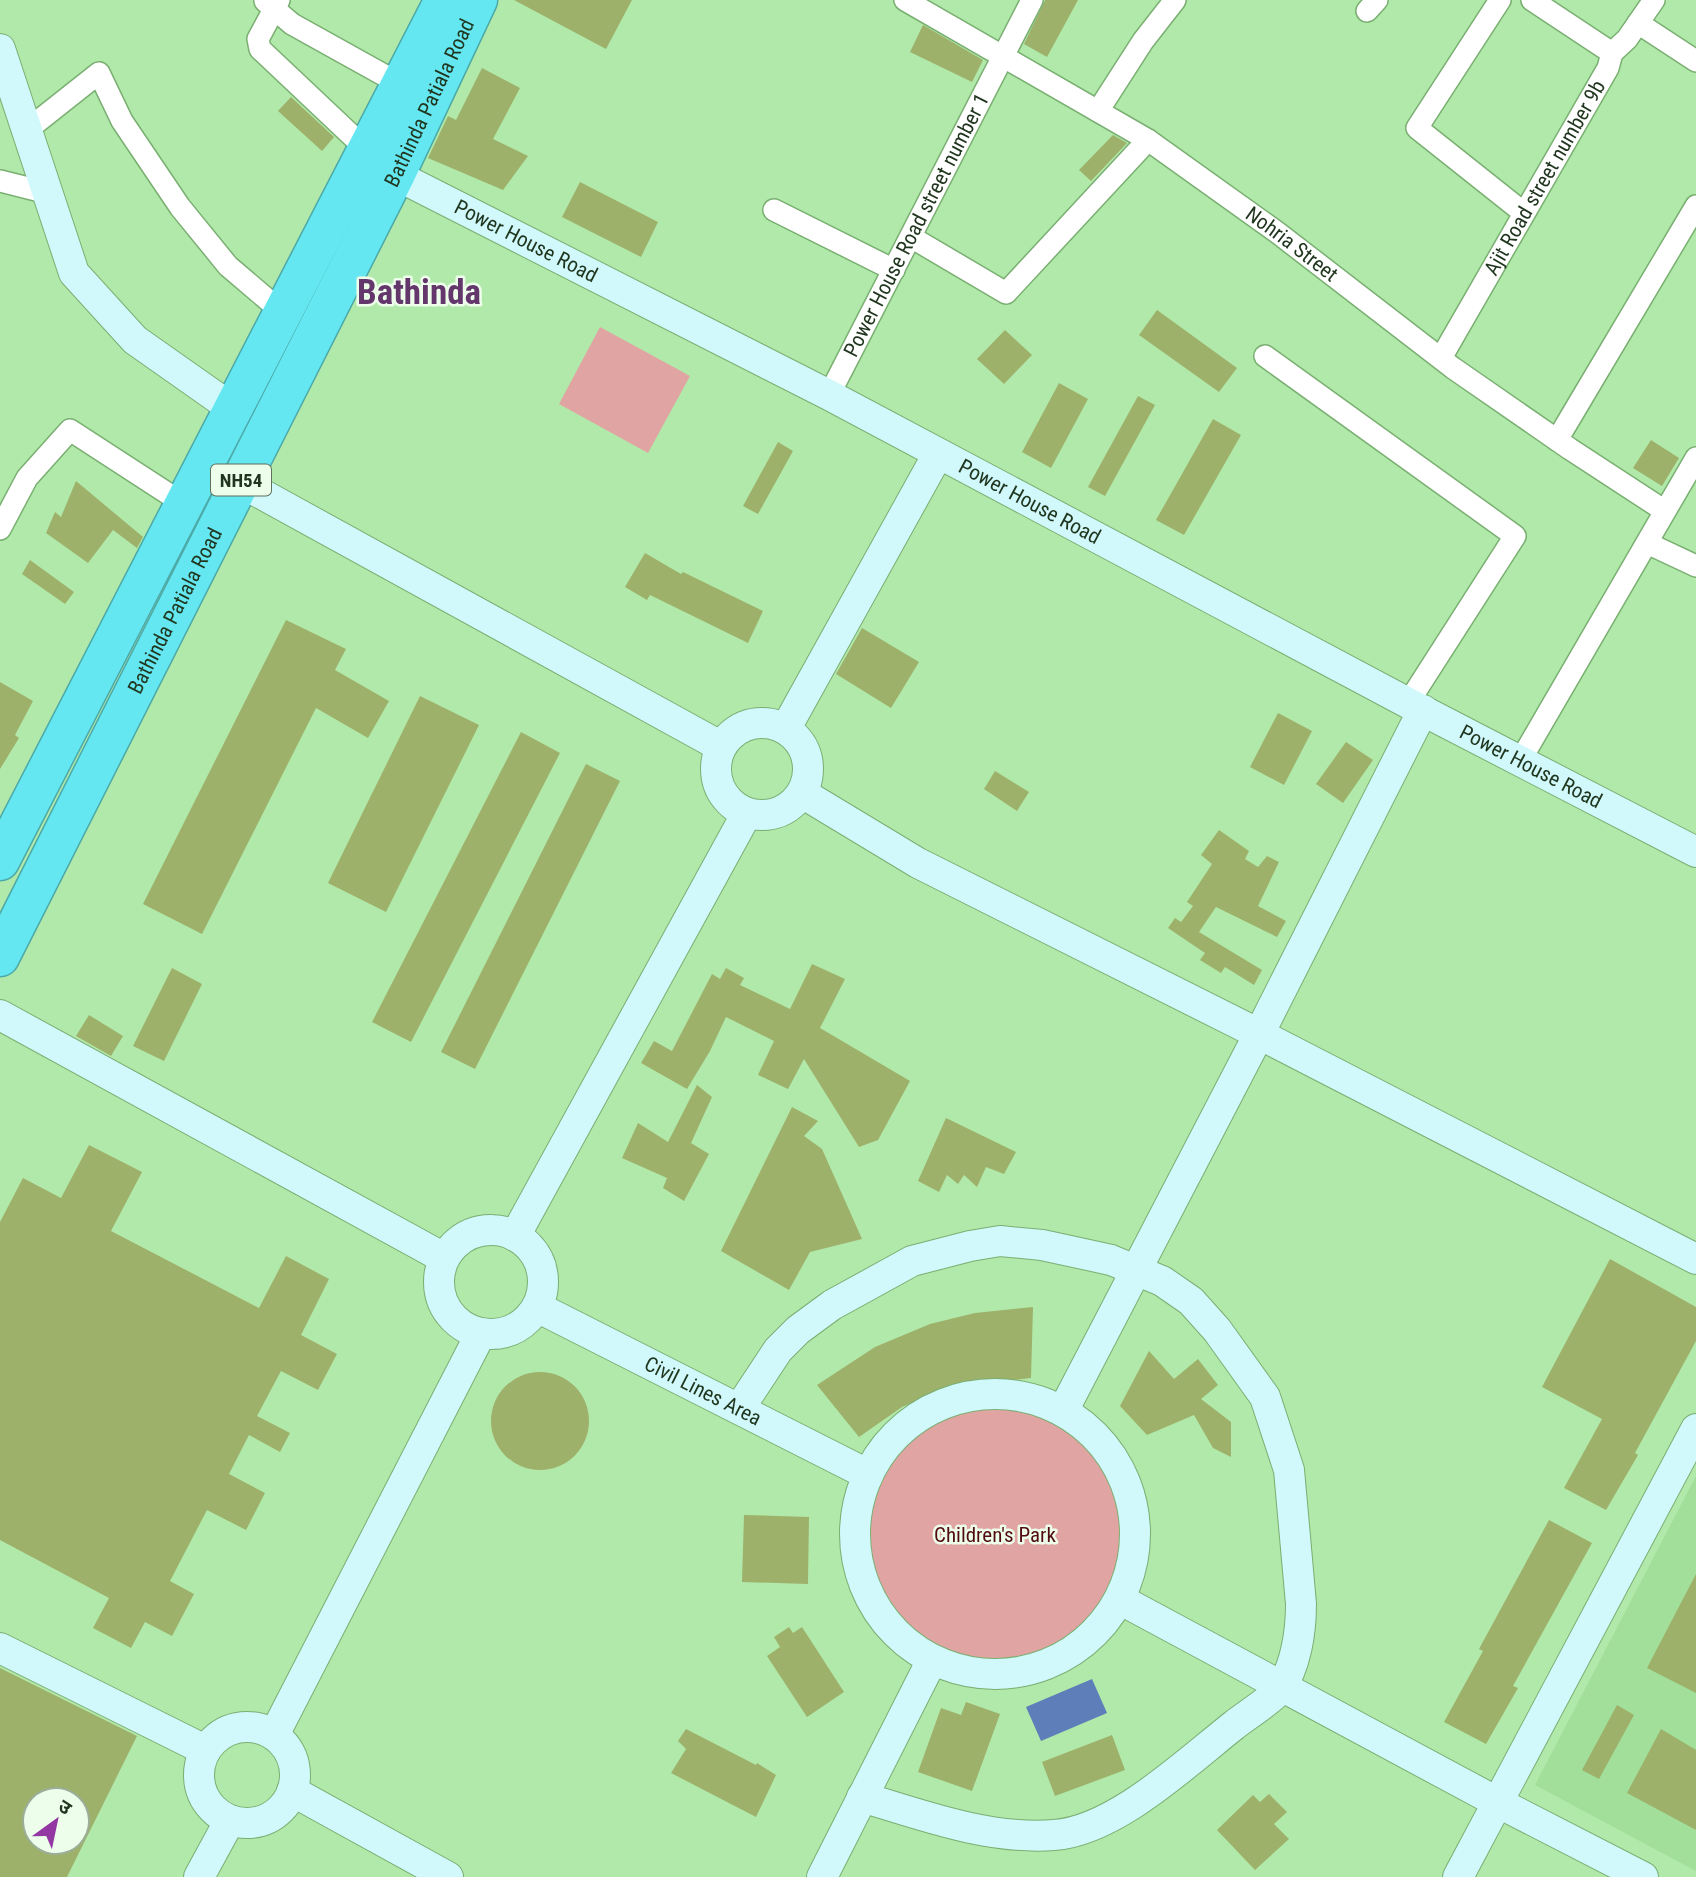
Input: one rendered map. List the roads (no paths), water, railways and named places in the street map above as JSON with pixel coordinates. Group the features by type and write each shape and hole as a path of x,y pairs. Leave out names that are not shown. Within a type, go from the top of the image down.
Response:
{"highway":[{"name":"NH54","path":"0,861 444,0"},
{"name":"Bathinda Patiala Road","path":"0,957 395,176 478,0"}],"street":[{"name":"Nohria Street","path":"905,0 1148,140 1278,233 1441,358 1557,440 1665,511"},
{"name":"Power House Road street number 1","path":"829,395 1032,0"},
{"path":"1098,111 1143,41 1175,0"},
{"path":"1500,0 1417,128 1524,213"},
{"path":"1532,0 1612,54"},
{"name":"Ajit Road street number 9b","path":"1441,358 1608,68 1612,54 1627,39 1654,0"},
{"path":"364,153 260,49 258,39 272,3 292,24 400,84"},
{"path":"1638,23 1696,61"},
{"path":"0,49 74,274 135,340 233,409"},
{"path":"27,130 99,73 122,121 180,207 228,266 282,312"},
{"path":"911,237 1006,293 1148,140"},
{"name":"Power House Road","path":"364,153 395,176 829,395 1696,852"},
{"path":"0,181 48,193"},
{"path":"1557,440 1696,206"},
{"path":"775,210 894,270"},
{"path":"1063,1411 1259,1034 1415,706 1515,536 1265,356"},
{"path":"0,529 27,478 70,430 184,504"},
{"path":"786,728 938,454"},
{"path":"1520,761 1696,458"},
{"path":"240,482 720,746"},
{"path":"1647,543 1696,566"},
{"path":"762,721 786,728 804,747 809,773 802,793 784,810 764,815 747,813 737,808 721,792 715,766 720,746 740,727 762,721"},
{"path":"802,793 918,863 1259,1034 1696,1259"},
{"path":"515,1236 747,813"},
{"path":"0,1015 444,1258"},
{"path":"483,1230 500,1230 515,1236 528,1246 537,1259 542,1275 542,1291 537,1307 513,1329 498,1334 481,1333 459,1323 444,1304 439,1281 444,1258 454,1244 467,1235 483,1230"},
{"path":"739,1409 778,1350 797,1330 832,1305 912,1261 1000,1241 1018,1242 1111,1261 1162,1281 1191,1301 1217,1330 1265,1397 1273,1418 1291,1484 1301,1604 1301,1622 1295,1651 1281,1686 1273,1696 1137,1800 1111,1817 1077,1832 1038,1835 987,1831 862,1797"},
{"name":"Civil Lines Area","path":"537,1307 867,1474"},
{"path":"274,1735 481,1333"},
{"path":"974,1395 1020,1395 1063,1411 1098,1437 1122,1474 1135,1515 1135,1559 1121,1600 1095,1635 1059,1661 1017,1674 974,1673 932,1660 897,1635 871,1600 856,1559 855,1516 867,1474 893,1436 930,1409 974,1395"},
{"path":"1458,1877 1696,1429"},
{"path":"1121,1600 1497,1802 1643,1877"},
{"path":"0,1648 205,1750"},
{"path":"822,1877 932,1660"},
{"path":"244,1726 260,1728 274,1735 293,1759 295,1775 285,1804 267,1818 245,1823 230,1820 218,1813 201,1791 198,1777 205,1750 215,1738 228,1730 244,1726"},
{"path":"292,1790 448,1877"},
{"path":"199,1877 230,1820"}],"water":[{"path":"1092,1679 1107,1713 1041,1741 1026,1707"}],"district":[{"name":"Bathinda","path":"419,292"}],"park label":[{"name":"Children's Park","path":"995,1535"}]}
